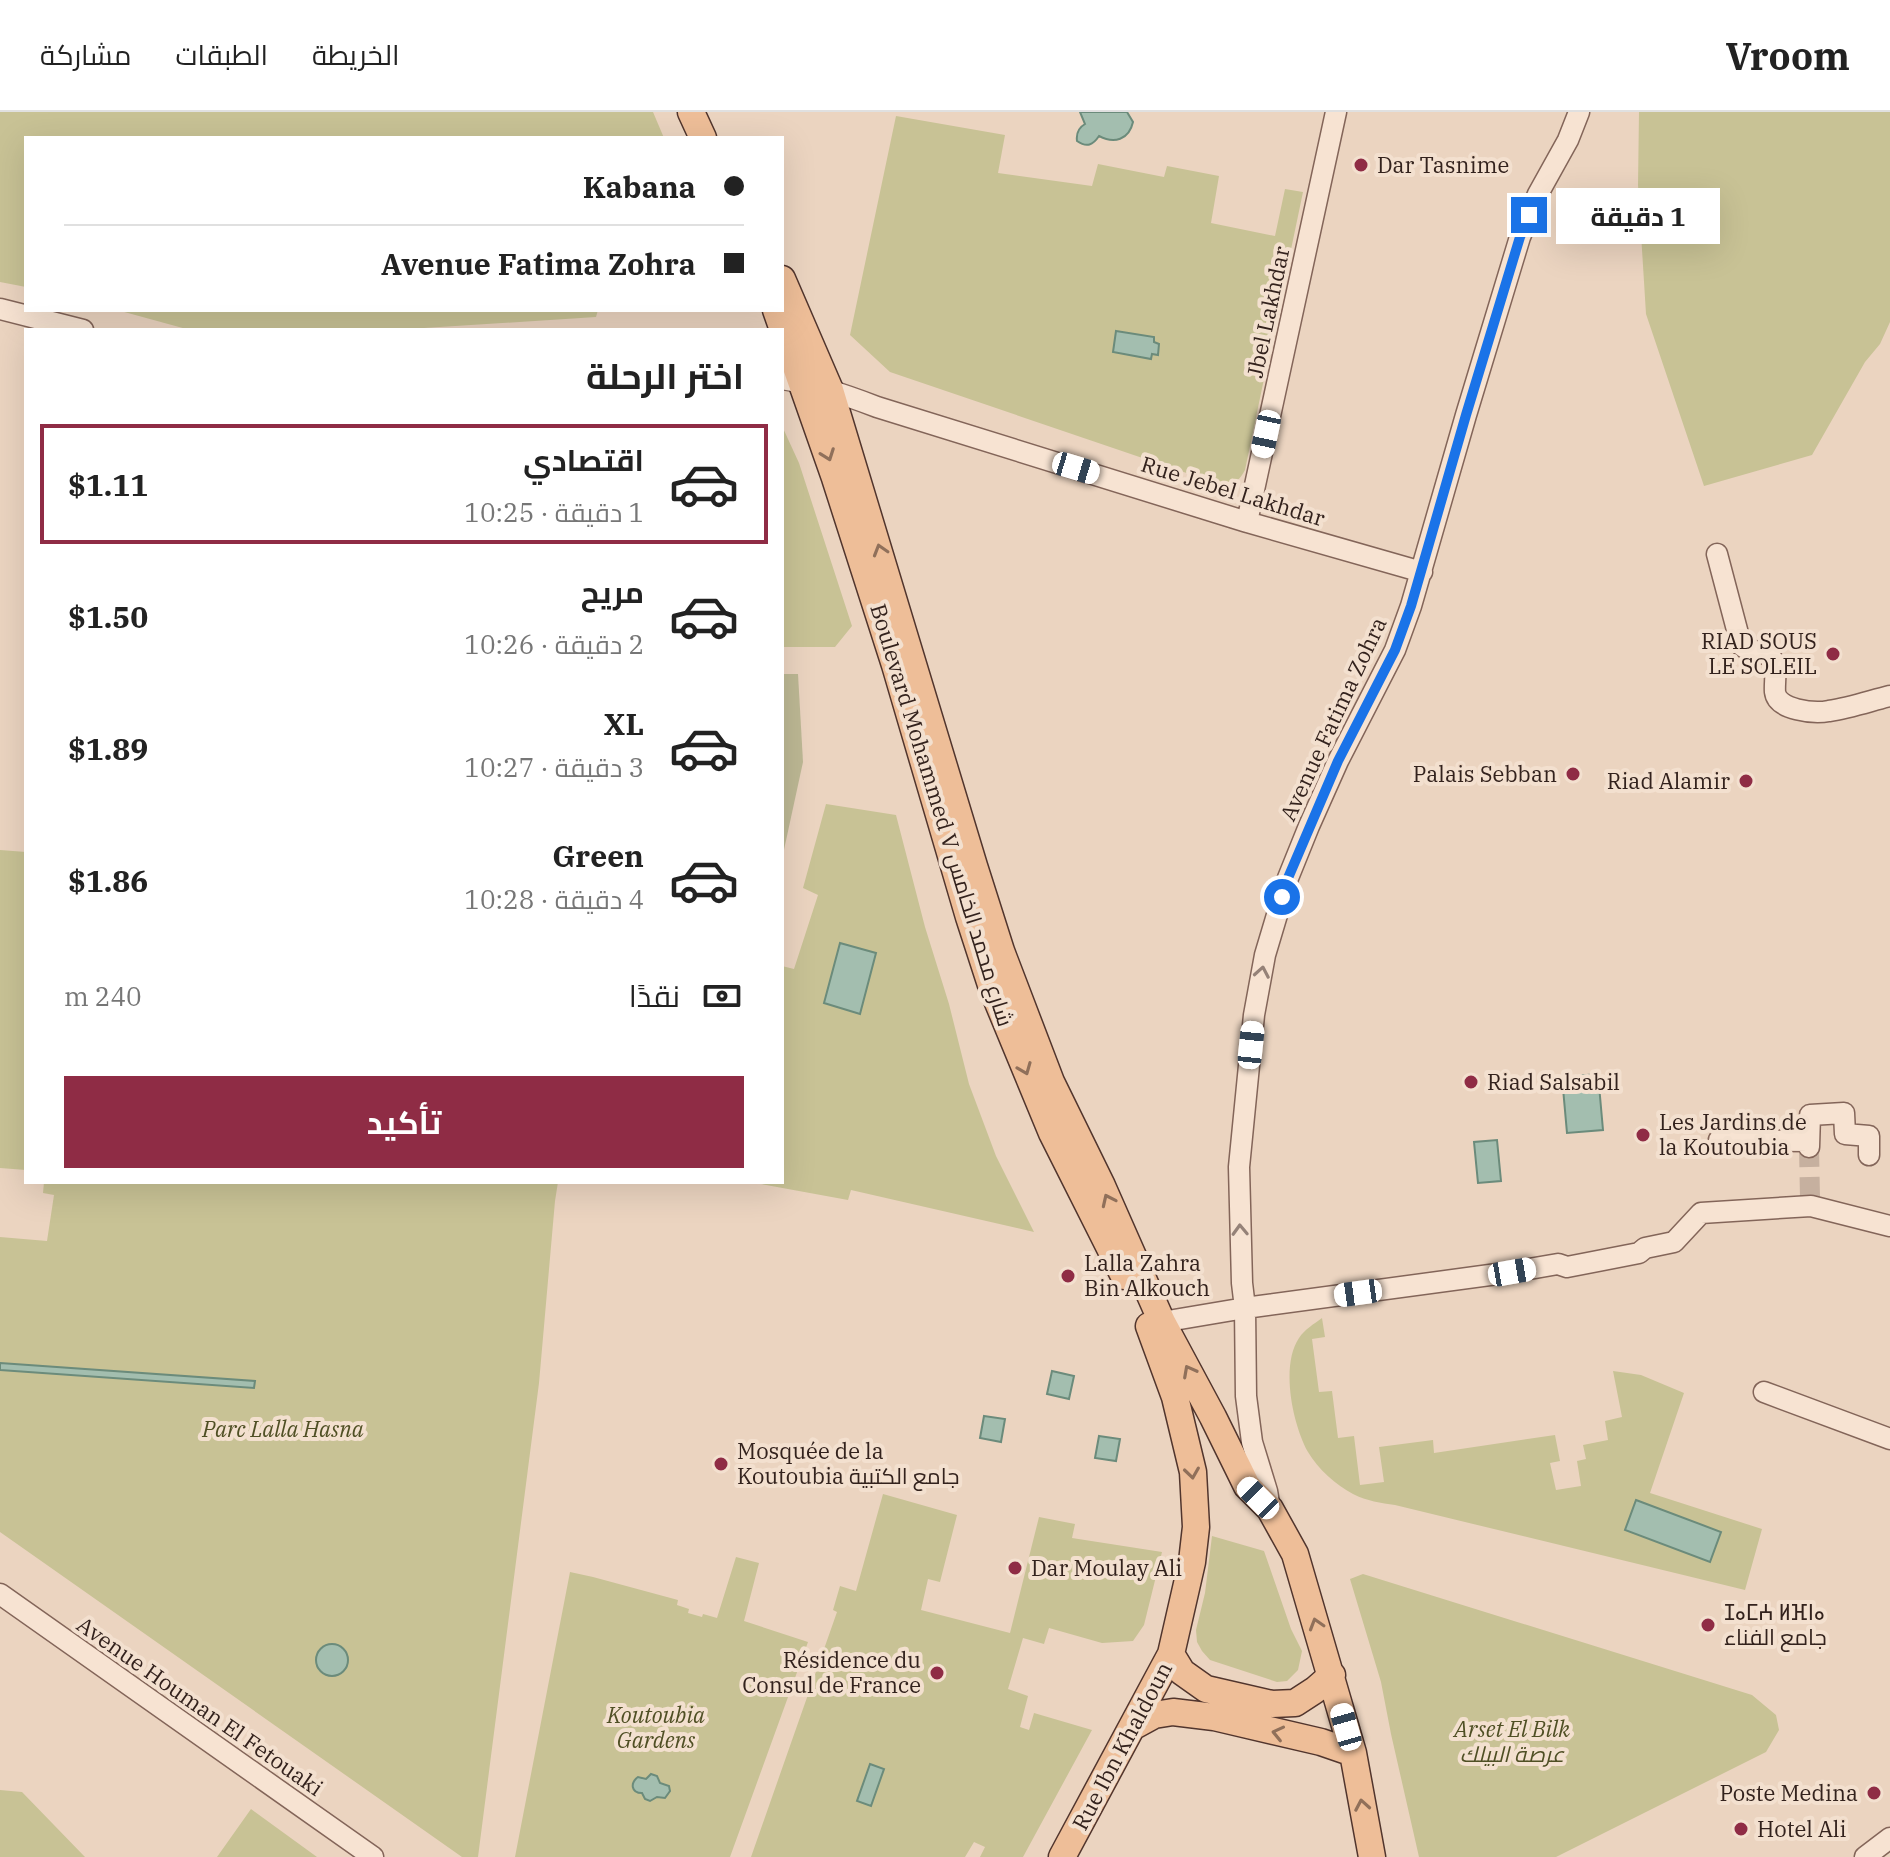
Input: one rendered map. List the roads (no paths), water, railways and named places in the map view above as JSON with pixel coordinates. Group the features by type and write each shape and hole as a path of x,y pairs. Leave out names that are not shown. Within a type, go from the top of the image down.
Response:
{"main road":[{"path":"691,112 702,136"},
{"path":"709,112 719,136"},
{"name":"Boulevard Mohammed V شارع محمد الخامس","path":"784,284 830,390 1001,951 1051,1082 1102,1186 1162,1322 1247,1486 1270,1509 1295,1554 1353,1753 1372,1857"},
{"name":"Boulevard Mohammed V شارع محمد الخامس","path":"784,346 792,381 835,478 992,988 1052,1133 1144,1314 1175,1397"},
{"name":"Rue Ibn Khaldoun","path":"1062,1857 1171,1654 1192,1562 1196,1527 1193,1472 1175,1397"},
{"path":"1171,1654 1182,1672 1206,1689 1272,1704 1295,1703 1332,1675"},
{"path":"1132,1727 1154,1715 1173,1712 1214,1717 1321,1742 1353,1753"}],"street":[{"name":"Jbel Lakhdar","path":"1247,522 1336,112"},
{"name":"Avenue Fatima Zohra","path":"1270,1509 1252,1442 1246,1396 1239,1167 1254,1015 1265,955 1293,865 1338,761 1395,650 1422,572 1520,237 1579,112"},
{"path":"0,309 75,328"},
{"name":"Rue Jebel Lakhdar","path":"792,381 830,390 1247,522 1422,572"},
{"path":"1717,554 1741,645 1748,652 1764,653 1771,657 1775,694 1784,705 1792,709 1826,712 1890,696"},
{"path":"1719,1140 1809,1144 1810,1115 1844,1113 1845,1134 1869,1136 1869,1155"},
{"path":"1162,1322 1558,1264 1564,1255 1635,1242 1645,1248 1674,1242 1701,1213 1810,1202 1890,1226"},
{"path":"1764,1392 1890,1439"},
{"name":"Avenue Houman El Fetouaki","path":"0,1594 373,1857"},
{"path":"1865,1857 1890,1838"}],"tunnel":[{"path":"1809,1147 1810,1198"}],"place":[{"name":"Dar Tasnime","path":"1361,165"},
{"name":"RIAD SOUS LE SOLEIL","path":"1833,654"},
{"name":"Palais Sebban","path":"1573,774"},
{"name":"Riad Alamir","path":"1746,781"},
{"name":"Riad Salsabil","path":"1471,1082"},
{"name":"Les Jardins de la Koutoubia","path":"1643,1135"},
{"name":"Lalla Zahra Bin Alkouch","path":"1068,1276"},
{"name":"Mosquée de la Koutoubia جامع الكتبية","path":"721,1464"},
{"name":"Dar Moulay Ali","path":"1015,1568"},
{"name":"ⵊⴰⵎⵄ ⵍⴼⵏⴰ جامع الفناء","path":"1708,1625"},
{"name":"Résidence du Consul de France","path":"937,1673"},
{"name":"Poste Medina","path":"1874,1793"},
{"name":"Hotel Ali","path":"1741,1829"}],"park label":[{"name":"Parc Lalla Hasna","path":"283,1429"},
{"name":"Koutoubia Gardens","path":"656,1728"},
{"name":"Arset El Bilk عرصة البيلك","path":"1512,1742"}]}
